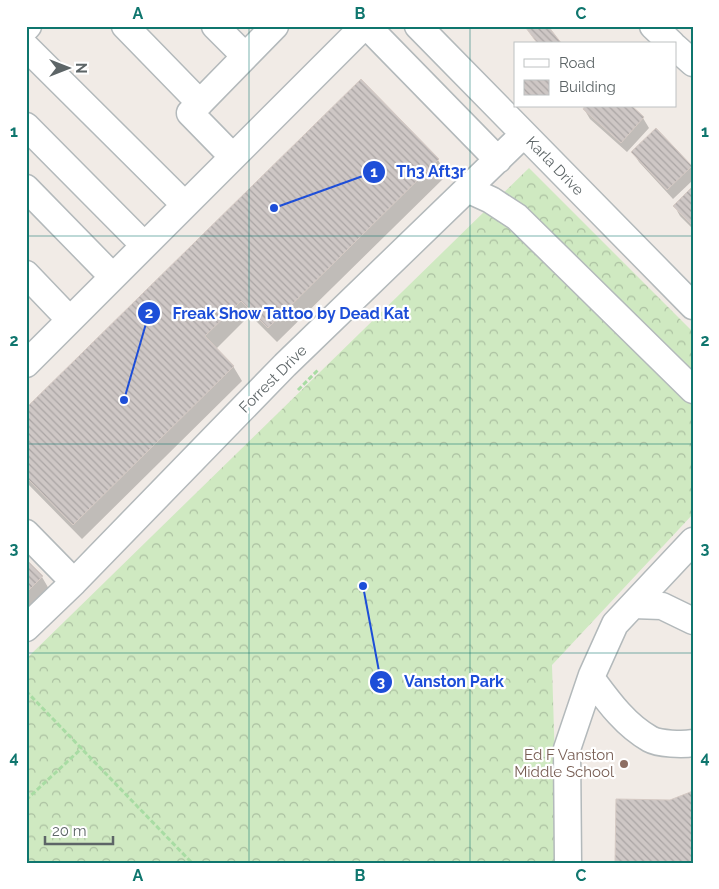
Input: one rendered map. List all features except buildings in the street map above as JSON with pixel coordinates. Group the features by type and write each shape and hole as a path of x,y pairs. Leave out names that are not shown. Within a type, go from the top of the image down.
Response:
{"street":[{"path":"125,26 233,156"},
{"path":"215,26 245,56"},
{"path":"195,108 275,26"},
{"path":"26,364 365,26 498,160"},
{"name":"Karla Drive","path":"418,26 693,306"},
{"path":"653,26 670,42"},
{"path":"26,47 185,205"},
{"path":"676,48 693,63"},
{"path":"26,126 144,246"},
{"name":"Forrest Drive","path":"26,628 74,582 286,365 524,134"},
{"path":"26,188 113,277"},
{"path":"467,189 491,200 517,217 693,390"},
{"path":"26,274 70,320"},
{"path":"26,533 74,582"},
{"path":"568,863 567,749 591,678 615,624 693,541"},
{"path":"633,605 662,606 693,622"},
{"path":"591,678 618,714 652,740 685,744 693,743"}],"path":[{"path":"294,394 322,366"},
{"path":"26,691 192,863"},
{"path":"26,800 82,748"}],"green space":[{"path":"529,168 693,332 693,514 552,665 558,863 26,863 26,659"}],"place":[{"name":"Th3 Aft3r","path":"274,208"},
{"name":"Freak Show Tattoo by Dead Kat","path":"124,400"},
{"name":"Vanston Park","path":"363,586"},
{"name":"Ed F Vanston Middle School","path":"624,764"}]}
